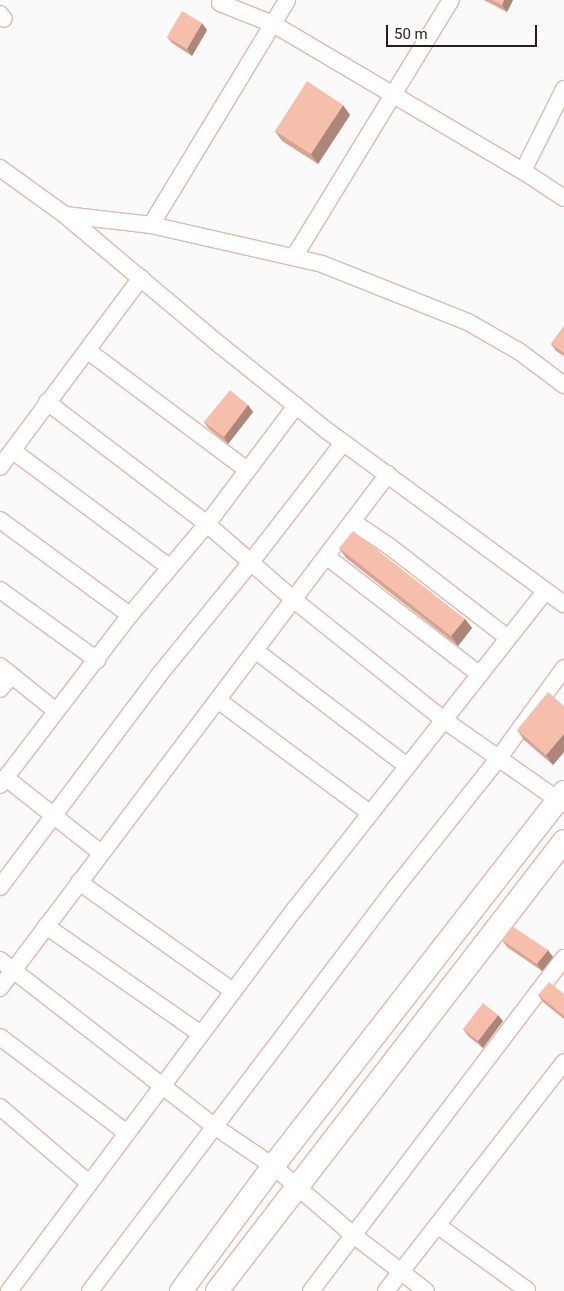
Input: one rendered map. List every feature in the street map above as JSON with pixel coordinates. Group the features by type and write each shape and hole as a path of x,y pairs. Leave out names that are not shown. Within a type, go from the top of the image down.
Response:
{"main road":[{"path":"181,1291 273,1166 562,798"},
{"path":"217,1291 296,1186 564,841"}],"street":[{"path":"151,225 287,0"},
{"path":"294,257 451,0"},
{"path":"220,3 273,24 523,171 564,198"},
{"path":"523,171 564,89"},
{"path":"0,168 65,215 296,406 545,592 564,604"},
{"path":"65,215 151,225 322,264 468,322 520,352 564,386"},
{"path":"0,467 141,278"},
{"path":"88,351 247,470"},
{"path":"47,402 207,524 294,600 444,720 498,759 562,798"},
{"path":"101,853 54,816 3,782 130,615 207,524 296,406"},
{"path":"0,887 159,675 344,443"},
{"path":"13,452 169,567"},
{"path":"0,988 101,853 219,701 388,474"},
{"path":"0,520 130,615"},
{"path":"353,522 390,546 508,638"},
{"path":"326,557 480,674"},
{"path":"0,590 97,660"},
{"path":"8,1291 233,991 370,813 545,592"},
{"path":"256,651 407,766"},
{"path":"90,1291 393,891 498,759 564,668"},
{"path":"0,689 6,670 56,711"},
{"path":"219,701 370,813"},
{"path":"79,882 233,991"},
{"path":"46,926 201,1034"},
{"path":"311,1291 352,1234 458,1099 564,958"},
{"path":"0,960 12,972 214,1126 273,1166 352,1234 426,1291"},
{"path":"0,1037 127,1133"},
{"path":"386,1291 564,1062"},
{"path":"0,1107 89,1183"},
{"path":"437,1225 527,1290"}],"building":[{"path":"492,0 504,0 502,5"},
{"path":"182,11 202,23 187,49 167,37"},
{"path":"307,81 343,105 311,154 275,131"},
{"path":"564,326 564,353 551,344"},
{"path":"230,390 248,405 224,437 204,422"},
{"path":"353,531 465,619 451,636 339,548"},
{"path":"548,692 564,706 564,734 546,755 517,730"},
{"path":"512,926 548,950 537,964 502,940"},
{"path":"549,982 564,994 564,1016 538,995"},
{"path":"483,1003 498,1015 478,1041 463,1029"}]}
